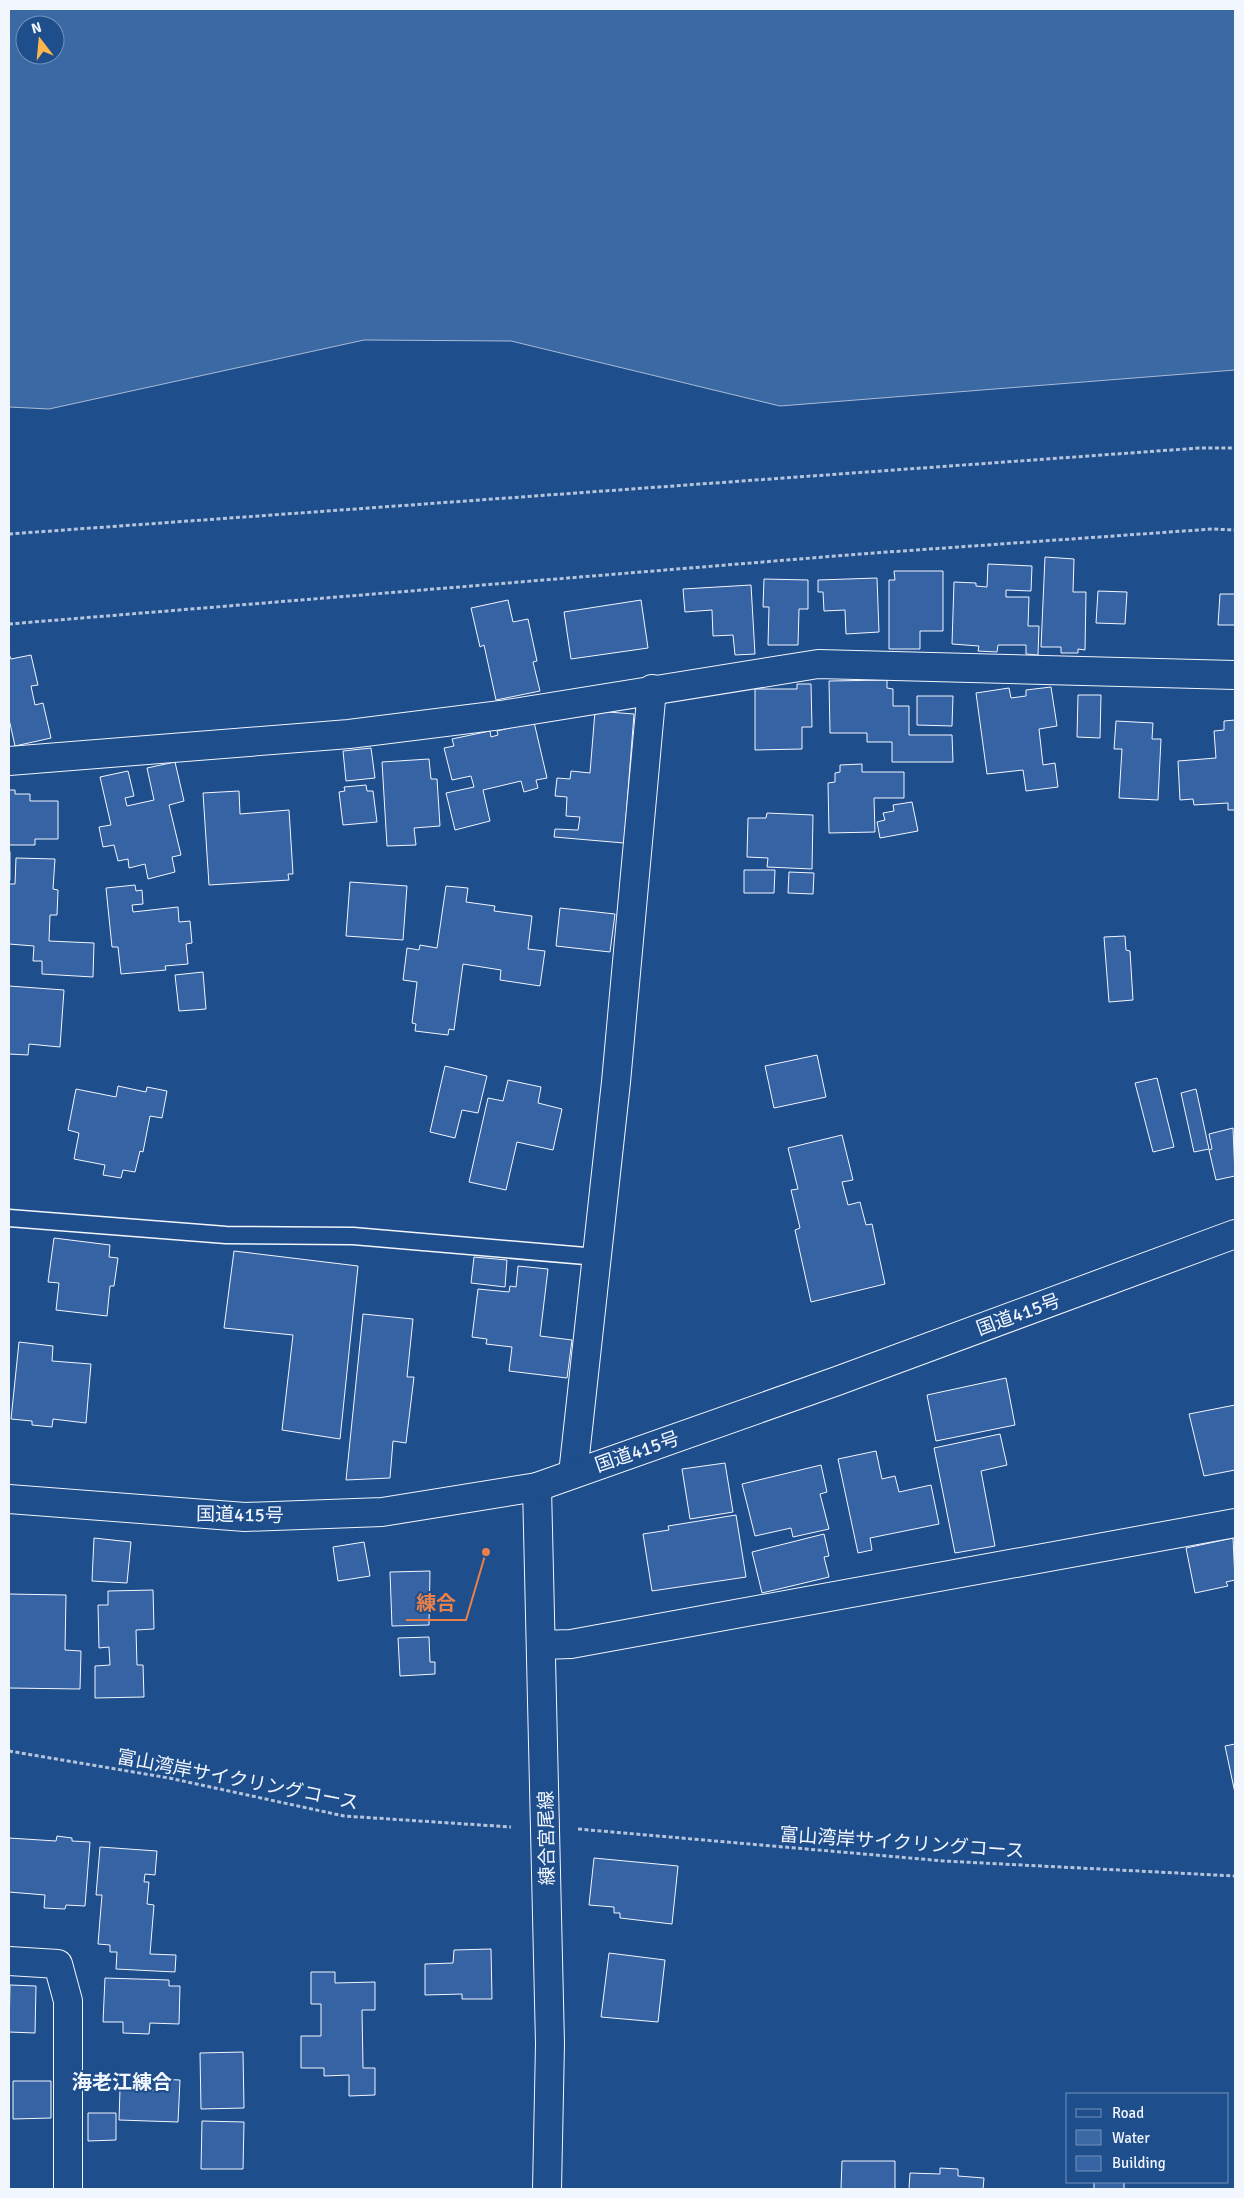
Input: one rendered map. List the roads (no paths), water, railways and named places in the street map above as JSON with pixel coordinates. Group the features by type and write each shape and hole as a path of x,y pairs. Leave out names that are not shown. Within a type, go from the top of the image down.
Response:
{"main road":[{"path":"9,761 349,734 501,715 652,689 818,664 1235,675"},
{"path":"573,1474 616,1082 652,689"},
{"name":"国道415号","path":"9,1499 244,1517 382,1512 537,1487 846,1378 1235,1234"},
{"name":"練合宮尾線","path":"537,1487 550,2044 547,2189"},
{"path":"541,1645 571,1644 1235,1523"},
{"path":"9,1961 58,1964 68,2001 68,2189"}],"lane":[{"path":"9,1218 226,1235 353,1236 597,1258"}],"water":[{"path":"9,9 1235,9 1235,370 780,406 511,341 364,340 49,409 9,407"}],"place":[{"name":"練合","path":"486,1552"}],"district":[{"name":"海老江練合","path":"122,2082"}]}
